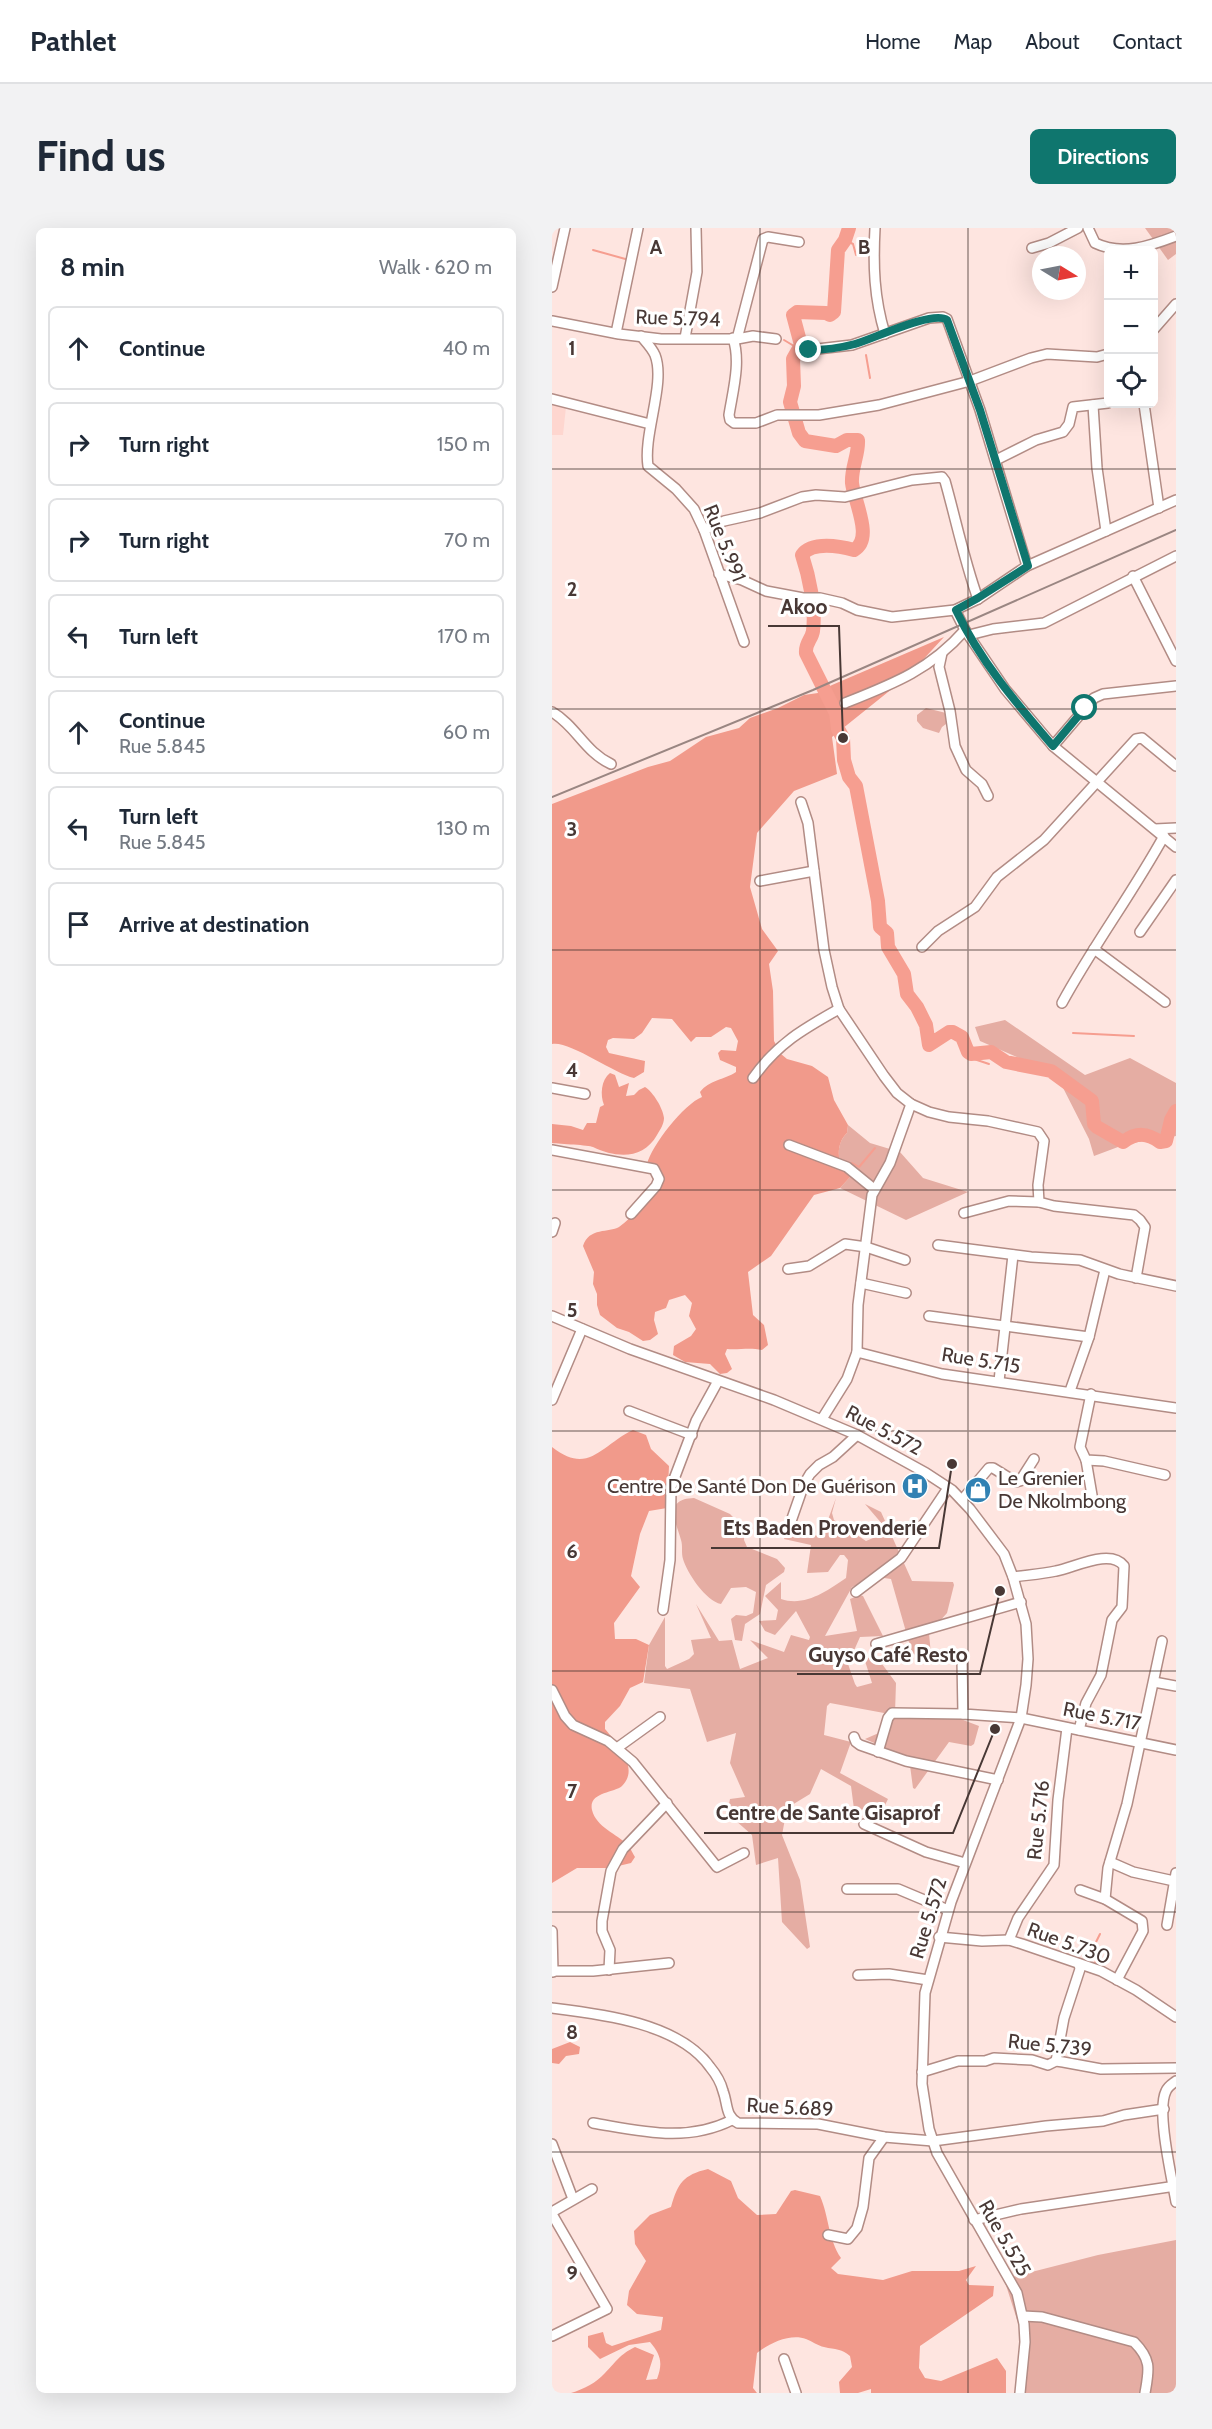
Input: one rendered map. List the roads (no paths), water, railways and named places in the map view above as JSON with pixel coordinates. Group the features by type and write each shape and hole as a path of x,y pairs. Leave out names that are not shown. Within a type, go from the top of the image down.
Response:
{"street":[{"path":"552,287 565,228"},
{"path":"616,333 638,228"},
{"path":"685,338 697,272 696,228"},
{"path":"875,228 874,285 885,334"},
{"path":"1039,246 1078,228"},
{"path":"1088,228 1095,243 1119,249 1139,248 1176,237"},
{"name":"Rue 5.794","path":"552,321 641,336 735,338 763,239 768,237 799,242"},
{"path":"1158,324 1176,304"},
{"path":"809,350 852,345 929,318 943,317 950,326 970,381 1028,566"},
{"name":"Rue 5.991","path":"641,336 655,355 658,370 650,424 648,466 684,496 694,508 744,642"},
{"path":"776,339 753,336 735,338 736,361 730,420 734,423 756,423 777,415 787,414 819,416 879,405 970,381 1047,354 1097,357 1104,355"},
{"path":"552,399 650,424"},
{"path":"996,460 1036,440 1063,432 1069,424 1073,407 1104,404"},
{"path":"1094,405 1096,468 1106,531"},
{"path":"1145,408 1159,508"},
{"path":"704,530 724,521 760,513 802,497 816,495 840,498 912,480 943,478 978,598"},
{"path":"718,574 742,580 766,591 803,598 820,598 842,603 857,610 892,617 956,610 1028,566 1176,500"},
{"path":"845,703 920,671 967,632 1044,623 1176,556"},
{"path":"1133,576 1176,661"},
{"path":"956,610 967,632 1005,689 1053,746 1176,847"},
{"path":"942,653 939,667 950,711 955,746 966,770 982,784 988,796"},
{"path":"1053,746 1094,698 1103,694 1176,686"},
{"path":"552,712 579,735 585,746 600,759 611,764"},
{"path":"922,947 938,931 975,908 997,877 1044,840 1095,782 1138,738 1142,738 1176,766"},
{"path":"801,802 807,815 826,969 839,1009 884,1076 897,1093 911,1104 949,1117 988,1121 1038,1132 1044,1141 1039,1177 1039,1202"},
{"path":"1155,829 1176,828"},
{"path":"1062,1003 1164,837"},
{"path":"760,880 814,871"},
{"path":"1140,932 1176,880"},
{"path":"1094,949 1165,1002"},
{"path":"753,1078 771,1054 810,1025 839,1009"},
{"path":"552,1088 585,1095"},
{"path":"822,1419 847,1379 857,1352 869,1208 874,1189 890,1163 911,1104"},
{"path":"789,1145 847,1167 874,1189"},
{"path":"552,1150 654,1169 659,1179 656,1186 631,1214"},
{"path":"964,1213 1010,1201 1039,1202 1054,1206 1134,1215 1145,1227 1136,1278"},
{"path":"788,1269 809,1266 845,1244 866,1247 905,1260"},
{"path":"938,1245 1013,1255 1080,1260 1105,1270 1176,1286"},
{"path":"999,1381 1013,1255"},
{"path":"1070,1391 1089,1337 1105,1270"},
{"path":"861,1283 906,1293"},
{"name":"Rue 5.572","path":"552,1316 822,1419 858,1435 948,1488 962,1500 1004,1554 1021,1602 1026,1624 1028,1651 1021,1718 948,1910 928,1980 924,2000 922,2072 926,2107"},
{"path":"929,1316 1089,1337"},
{"path":"552,1400 582,1329"},
{"name":"Rue 5.715","path":"857,1352 942,1374 1176,1408"},
{"path":"663,1610 670,1560 671,1487 696,1421 718,1381"},
{"path":"1090,1394 1080,1448 1086,1460 1093,1501"},
{"path":"628,1411 692,1435"},
{"path":"788,1530 804,1484 810,1474 819,1465 833,1458 858,1435"},
{"path":"962,1500 989,1468 993,1468 1016,1482 1020,1481 1034,1458"},
{"path":"1086,1460 1104,1461 1165,1475"},
{"path":"856,1592 901,1558 948,1488"},
{"path":"1013,1577 1055,1572 1090,1560 1117,1561 1124,1566 1122,1607 1112,1620 1101,1675 1086,1703 1078,1730"},
{"path":"876,1644 1021,1602"},
{"path":"1105,1899 1110,1862 1127,1804 1162,1641"},
{"path":"962,1660 963,1714"},
{"path":"1154,1682 1176,1686"},
{"path":"552,1690 565,1716 573,1725 617,1748 633,1762 717,1867 744,1853"},
{"name":"Rue 5.717","path":"878,1752 888,1718 892,1713 1021,1718 1176,1750"},
{"path":"617,1748 660,1717"},
{"name":"Rue 5.716","path":"1009,1940 1018,1918 1054,1865 1066,1728"},
{"path":"854,1737 860,1745 906,1761 998,1780"},
{"path":"609,1970 610,1950 602,1931 602,1921 611,1871 623,1849 667,1803"},
{"path":"864,1824 926,1852 965,1863"},
{"path":"1110,1862 1133,1872 1175,1877 1167,1925"},
{"path":"847,1889 898,1889 948,1910"},
{"path":"1080,1890 1105,1899 1142,1921 1143,1931 1117,1980"},
{"path":"552,1931 552,1972 609,1970 669,1963"},
{"name":"Rue 5.730","path":"939,1936 982,1941 1009,1940 1079,1964 1117,1980 1176,2017"},
{"path":"1056,2061 1064,2018 1080,1969 1079,1964"},
{"path":"858,1975 889,1974 928,1980"},
{"name":"Rue 5.689","path":"552,2008 637,2022 691,2048 710,2066 723,2090 728,2112 732,2120 738,2123 818,2124 884,2137 933,2141 1103,2121 1124,2115 1164,2109"},
{"name":"Rue 5.739","path":"922,2072 958,2061 985,2061 994,2058 1032,2060 1048,2065 1056,2061 1101,2069 1176,2068"},
{"path":"1176,2081 1170,2084 1165,2092 1164,2109 1176,2202"},
{"name":"Rue 5.525","path":"926,2107 933,2141 949,2177 1017,2293 1023,2316 1025,2342 1020,2393"},
{"path":"593,2123 667,2135 716,2128 732,2120"},
{"path":"828,2235 848,2239 857,2228 864,2207 868,2158 884,2137"},
{"path":"552,2144 573,2199"},
{"path":"974,2220 1021,2209 1175,2187"},
{"path":"552,2336 607,2309 552,2213 591,2189"},
{"path":"1023,2316 1042,2317 1134,2342 1145,2352 1149,2369 1145,2393"},
{"path":"784,2360 796,2393"}],"waterway":[{"path":"849,228 838,250 834,312 830,315 797,312 793,315 801,345 793,359 794,386 790,402 799,433 805,441 836,446 847,440 858,440 852,483 863,529 860,545 854,550 819,546 802,555 814,612 813,631 806,653 836,713 838,729 843,738 844,760 849,777 856,786 878,901 880,927 887,933 888,947 904,974 907,994 926,1025 929,1045 949,1032 953,1032 962,1037 971,1054 991,1052 1006,1062 1051,1071 1092,1101 1094,1124 1097,1127 1123,1142 1142,1135 1160,1142 1166,1141 1171,1120 1176,1111"},
{"path":"845,240 853,244 856,255"},
{"path":"593,250 629,260"},
{"path":"784,340 799,349"},
{"path":"866,355 870,378"},
{"path":"1073,1033 1134,1036"},
{"path":"971,1054 971,1058 989,1064"},
{"path":"852,1163 859,1167 875,1148"},
{"path":"1094,1965 1101,1951 1094,1946 1100,1934"}],"railway":[{"path":"552,797 813,690 1176,530"}],"place":[{"name":"Akoo","path":"843,738"},
{"name":"Ets Baden Provenderie","path":"952,1464"},
{"name":"Centre De Santé Don De Guérison","path":"915,1486"},
{"name":"Le Grenier De Nkolmbong","path":"978,1490"},
{"name":"Guyso Café Resto","path":"1000,1591"},
{"name":"Centre de Sante Gisaprof","path":"995,1729"}]}
